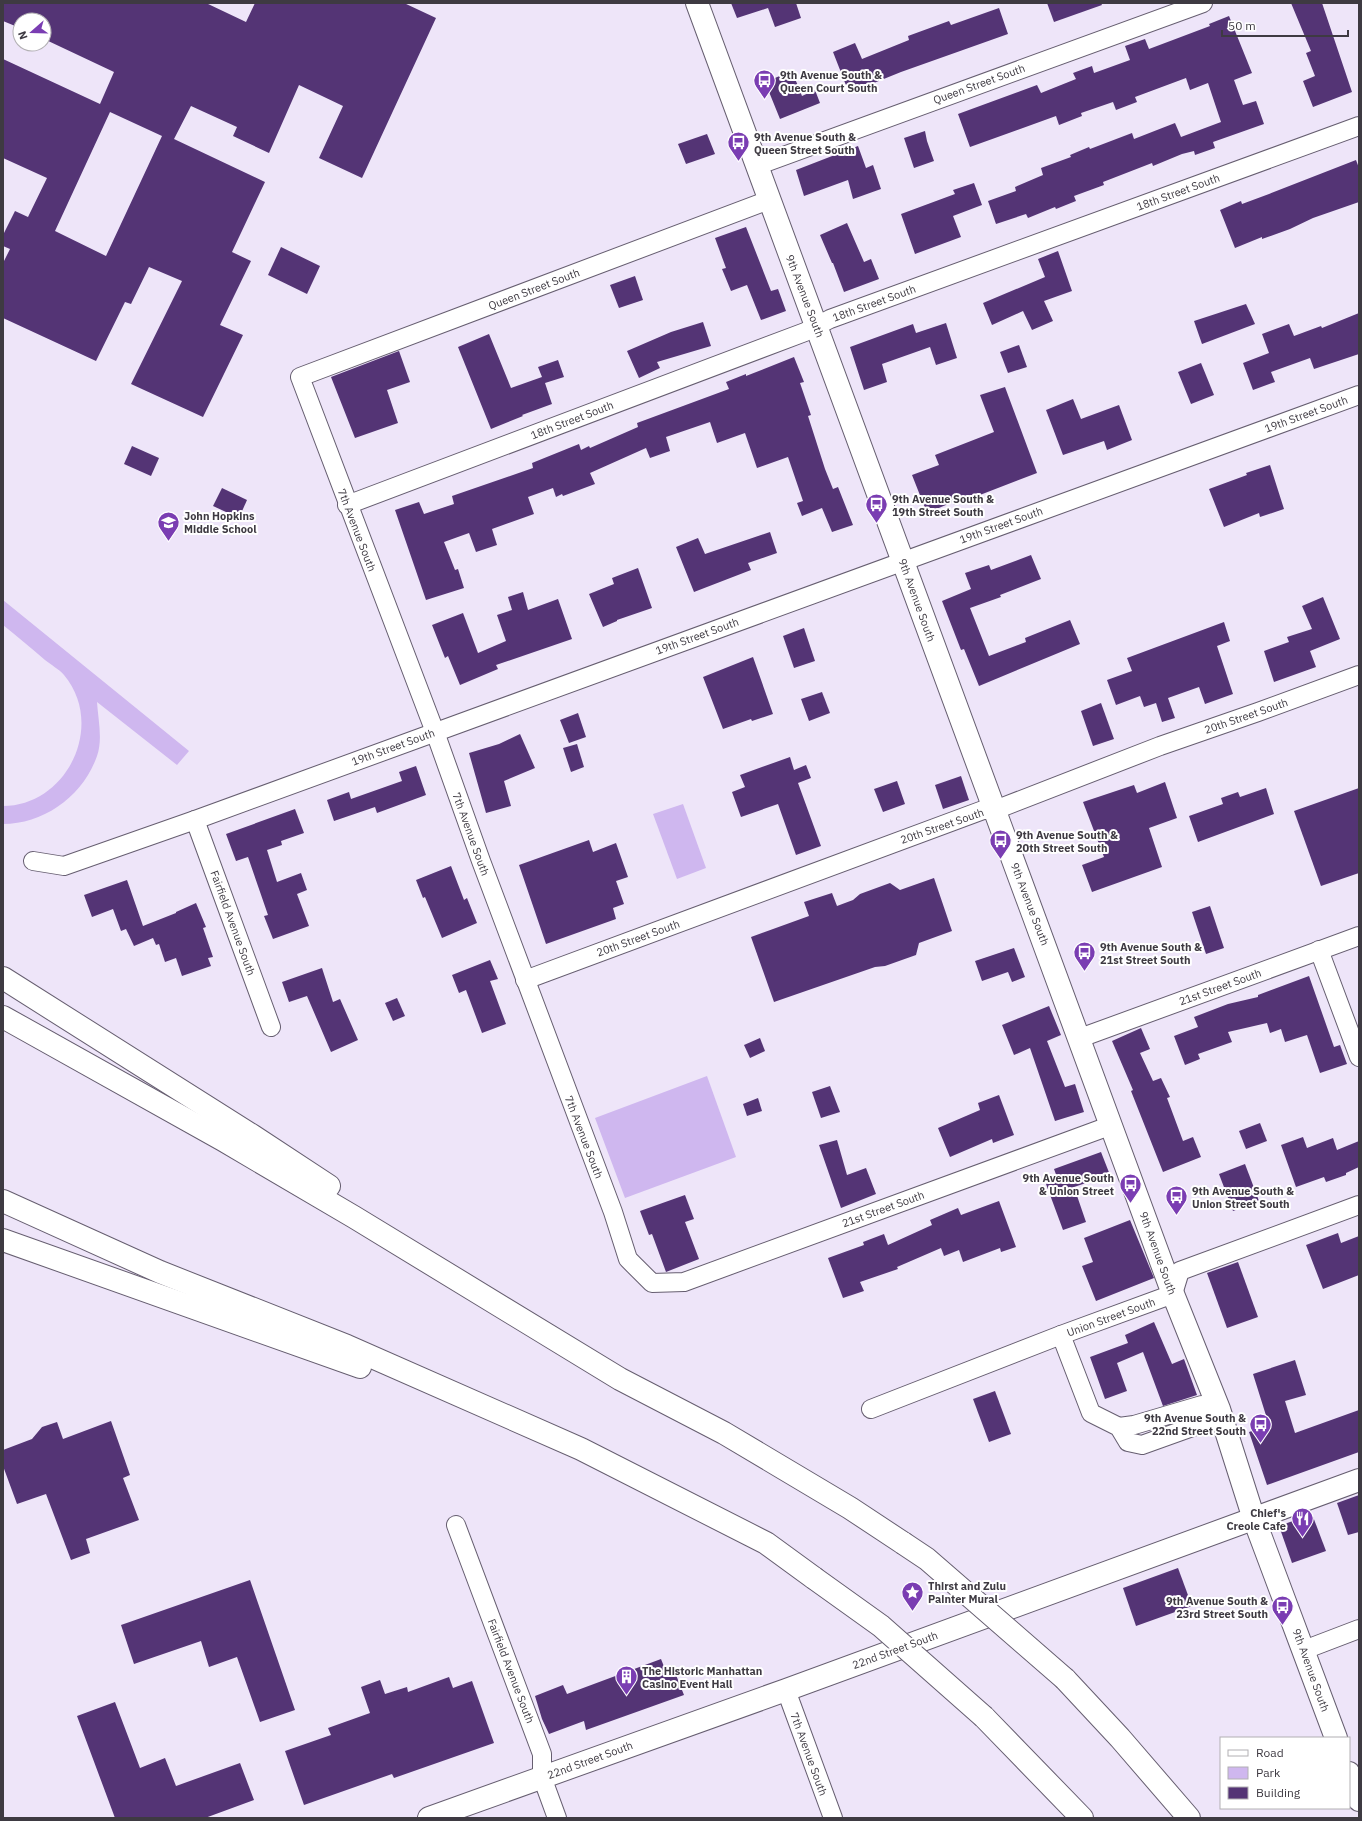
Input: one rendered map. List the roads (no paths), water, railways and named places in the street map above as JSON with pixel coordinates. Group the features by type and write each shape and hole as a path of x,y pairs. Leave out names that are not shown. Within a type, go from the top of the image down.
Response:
{"main road":[{"name":"9th Avenue South","path":"697,3 902,562 1080,1038 1216,1410 1254,1519 1336,1737"},
{"path":"3,978 253,1136 620,1378"},
{"path":"3,1017 223,1140 348,1213 620,1378 730,1437 850,1508 927,1559 1065,1679 1120,1738 1189,1818"},
{"path":"3,1201 160,1272 347,1346 581,1449 766,1543 881,1626 984,1717 1082,1818"},
{"path":"3,1240 318,1351 581,1449"},
{"name":"22nd Street South","path":"429,1818 786,1690 1359,1480"},
{"path":"1350,1776 1359,1800"}],"street":[{"name":"Queen Street South","path":"756,166 1203,3"},
{"name":"18th Street South","path":"348,505 817,327 830,319 1359,126"},
{"name":"Queen Street South","path":"300,377 769,200"},
{"name":"7th Avenue South","path":"300,377 435,732 628,1259 652,1283"},
{"name":"19th Street South","path":"33,861 64,866 195,820 1359,395"},
{"name":"20th Street South","path":"526,980 983,810 995,810 1160,746 1359,675"},
{"name":"Fairfield Avenue South","path":"195,820 272,1027"},
{"name":"21st Street South","path":"1080,1038 1359,936"},
{"path":"1319,950 1359,1057"},
{"name":"21st Street South","path":"652,1283 684,1282 1112,1125"},
{"path":"1173,1294 1180,1271 1359,1205"},
{"name":"Union Street South","path":"871,1409 1061,1335 1173,1294"},
{"path":"1061,1335 1091,1413 1119,1427 1202,1405 1216,1410"},
{"name":"Fairfield Avenue South","path":"456,1525 542,1754 542,1777 557,1818"},
{"path":"1304,1650 1359,1629"},
{"name":"7th Avenue South","path":"786,1690 833,1818"}],"place":[{"name":"9th Avenue South & Queen Court South","path":"764,100"},
{"name":"9th Avenue South & Queen Street South","path":"738,162"},
{"name":"9th Avenue South & 19th Street South","path":"877,524"},
{"name":"John Hopkins Middle School","path":"169,542"},
{"name":"9th Avenue South & 20th Street South","path":"1000,860"},
{"name":"9th Avenue South & 21st Street South","path":"1085,972"},
{"name":"9th Avenue South & Union Street","path":"1130,1204"},
{"name":"9th Avenue South & Union Street South","path":"1176,1216"},
{"name":"9th Avenue South & 22nd Street South","path":"1261,1444"},
{"name":"Chief's Creole Cafe","path":"1302,1538"},
{"name":"Thirst and Zulu Painter Mural","path":"913,1612"},
{"name":"9th Avenue South & 23rd Street South","path":"1283,1626"},
{"name":"The Historic Manhattan Casino Event Hall","path":"627,1696"}]}
